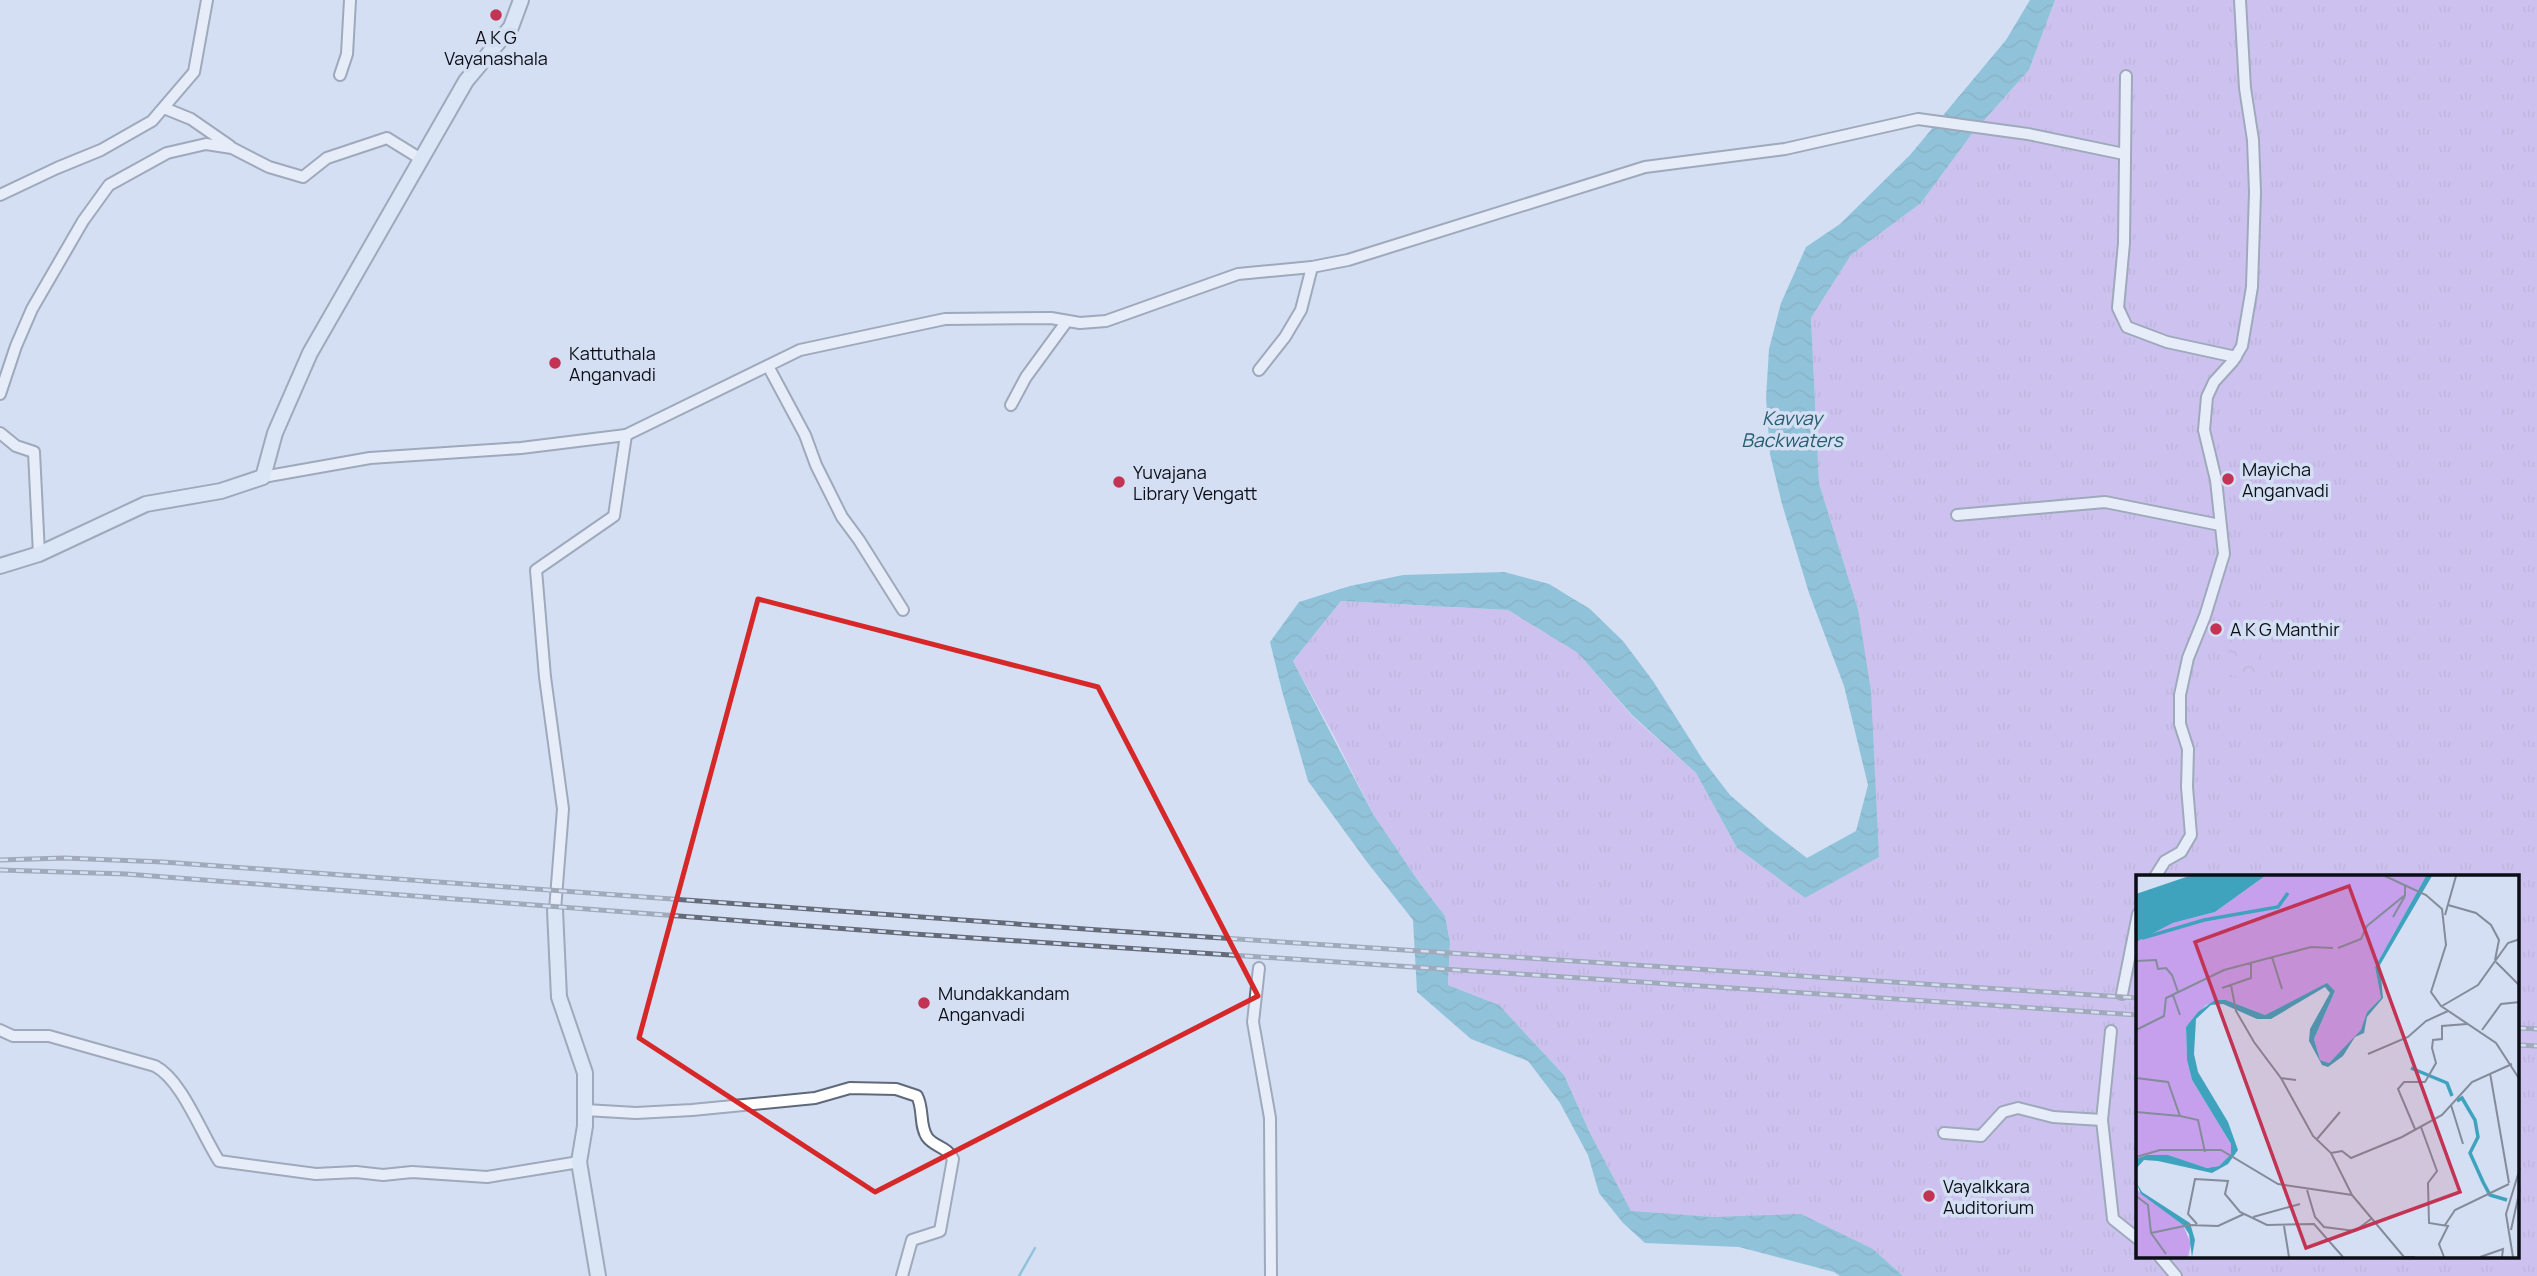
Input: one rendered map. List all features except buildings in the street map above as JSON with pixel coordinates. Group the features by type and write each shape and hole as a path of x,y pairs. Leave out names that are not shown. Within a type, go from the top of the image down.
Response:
{"street":[{"path":"0,195 101,150 152,121 194,72 207,0"},
{"path":"340,75 347,54 350,0"},
{"path":"263,477 275,433 310,353 466,81 511,27 522,0"},
{"path":"2156,875 2165,862 2181,852 2191,835 2187,787 2188,749 2180,724 2180,695 2188,658 2205,616 2224,554 2216,480 2204,430 2208,390 2242,346 2252,286 2255,192 2253,140 2245,88 2240,0"},
{"path":"2126,76 2127,142 2124,154 2124,243 2118,308 2120,316 2127,327 2167,342 2236,357"},
{"path":"164,108 191,119 232,148 269,167 303,177 327,158 387,138 421,159"},
{"path":"0,566 39,554 146,504 221,491 263,477 370,458 521,448 626,435 800,350 945,319 1051,317 1080,323 1106,321 1238,274 1312,267 1348,260 1645,167 1785,149 1918,120 2028,134 2124,154"},
{"path":"0,394 32,309 83,221 109,185 167,153 206,144 232,148"},
{"path":"1259,370 1285,337 1301,310 1312,267"},
{"path":"1011,405 1026,377 1067,320"},
{"path":"768,366 805,435 816,465 842,517 903,610"},
{"path":"0,433 16,446 34,452 39,554"},
{"path":"598,1276 579,1162 585,1126 585,1073 559,997 555,909 563,809 545,677 536,570 614,516 626,435"},
{"path":"1957,515 2105,502 2220,525"},
{"path":"2122,995 2136,924"},
{"path":"1259,968 1253,1022 1270,1118 1271,1276"},
{"path":"0,1030 13,1036 49,1036 155,1066 167,1072 219,1161 316,1174 356,1172 383,1175 412,1172 487,1177 579,1162"},
{"path":"2111,1031 2102,1120 2113,1219 2136,1237"},
{"path":"585,1110 636,1113 692,1110 816,1098 849,1088 896,1089 917,1096 922,1109 924,1131 929,1140 950,1152 953,1159 940,1231 912,1240 902,1276"},
{"path":"1944,1133 1981,1136 2003,1112 2018,1108 2053,1117 2102,1120"},
{"path":"2161,1258 2176,1276"}],"highlighted area":[{"path":"758,599 1098,687 1258,996 875,1192 639,1038"}],"green space":[{"path":"2055,0 2537,0 2537,1276 1903,1276 1873,1249 1714,1217 1631,1212 1590,1133 1564,1075 1499,1005 1448,985 1450,942 1445,916 1373,814 1293,661 1341,601 1508,610 1578,653 1632,716 1696,773 1737,848 1805,898 1879,856 1858,609 1819,483 1811,318 1851,255 1921,203 1971,135 2029,70"},
{"path":"2240,614 2269,623 2252,681 2222,672"}],"water":[{"name":"Kavvay Backwaters","path":"2030,0 2055,0 2029,70 1971,135 1921,203 1851,255 1811,318 1819,483 1858,609 1871,691 1879,857 1805,898 1737,848 1696,773 1632,715 1578,653 1508,610 1341,601 1293,661 1373,814 1445,916 1450,942 1448,985 1499,1005 1564,1075 1590,1133 1631,1211 1714,1217 1801,1214 1873,1249 1903,1276 1840,1276 1834,1272 1739,1247 1645,1243 1623,1223 1599,1193 1588,1155 1560,1103 1528,1061 1471,1039 1417,992 1413,920 1308,781 1270,642 1299,602 1350,586 1403,575 1504,572 1549,584 1590,609 1623,641 1653,681 1703,760 1730,795 1768,828 1807,858 1856,831 1868,785 1844,686 1809,593 1770,454 1766,398 1769,349 1781,303 1806,247 1840,224 1910,155 2006,40"}],"waterway":[{"path":"1019,1276 1035,1248"}],"railway":[{"path":"0,860 64,858 163,862 1099,930 2136,998"},
{"path":"0,870 126,874 914,934 2136,1015"},
{"path":"2520,1028 2537,1029"},
{"path":"2520,1045 2537,1046"}],"place":[{"name":"A K G Vayanashala","path":"496,15"},
{"name":"Kattuthala Anganvadi","path":"555,363"},
{"name":"Mayicha Anganvadi","path":"2228,479"},
{"name":"Yuvajana Library Vengatt","path":"1119,482"},
{"name":"A K G Manthir","path":"2216,629"},
{"name":"Mundakkandam Anganvadi","path":"924,1003"},
{"name":"Vayalkkara Auditorium","path":"1929,1196"}]}
